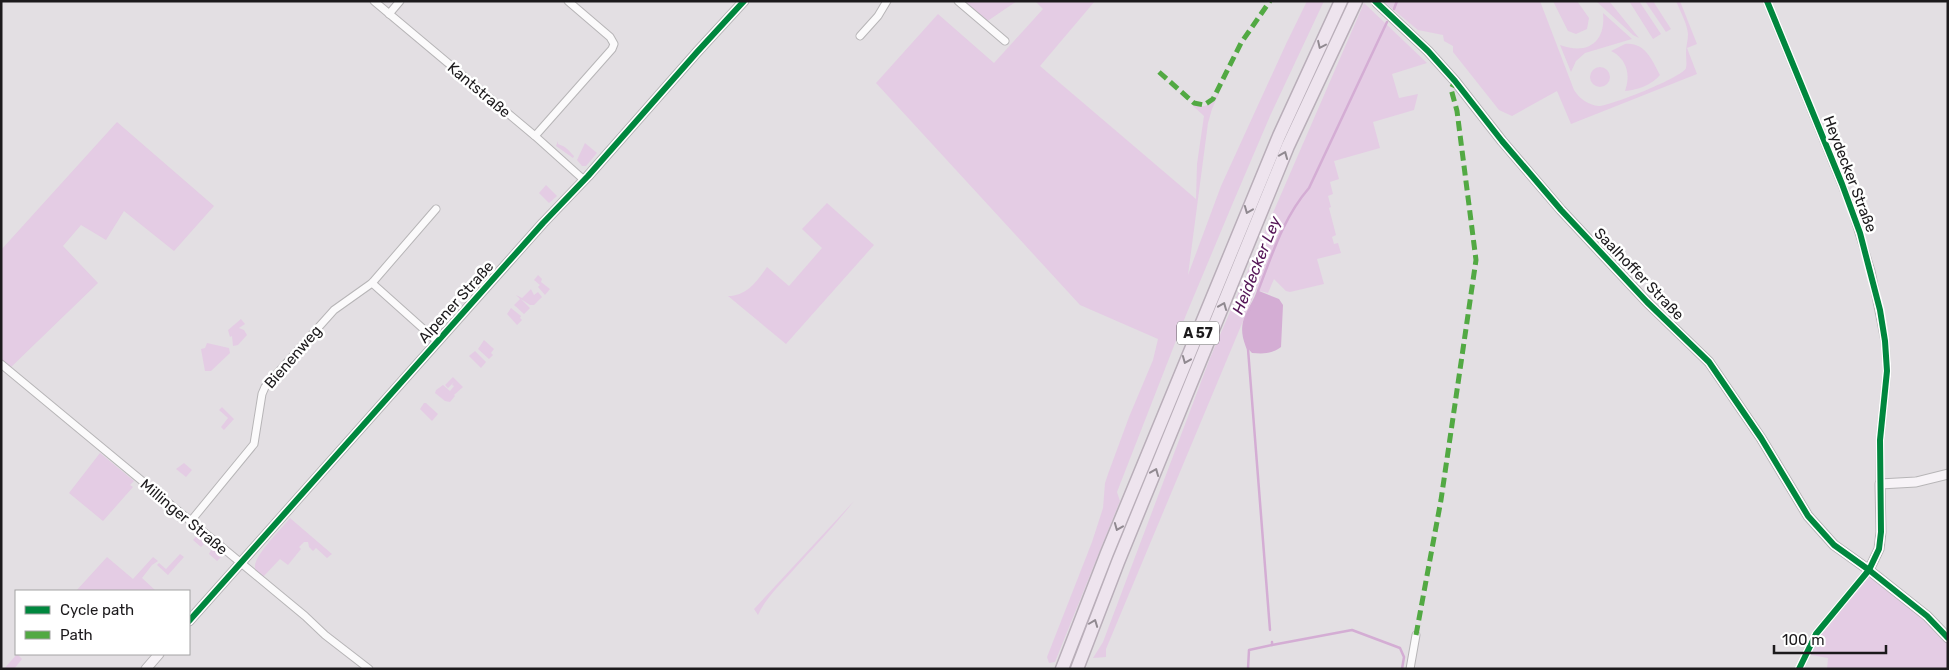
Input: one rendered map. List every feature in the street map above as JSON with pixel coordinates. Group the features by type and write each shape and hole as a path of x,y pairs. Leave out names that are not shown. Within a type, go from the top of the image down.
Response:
{"highway":[{"name":"A 57","path":"1062,669 1107,554 1279,136 1341,1"},
{"name":"A 57","path":"1077,669 1118,562 1288,146 1356,1"}],"street":[{"name":"Kantstraße","path":"374,1 535,136 584,180"},
{"path":"389,14 400,1"},
{"path":"535,136 612,49 614,44 610,37 568,1"},
{"name":"Alpener Straße","path":"190,620 744,1"},
{"path":"860,36 878,16 887,1"},
{"path":"958,1 1005,41"},
{"name":"Heydecker Straße","path":"1766,1 1851,207 1871,271 1885,341 1886,371 1880,440 1881,532 1879,549 1869,570"},
{"name":"Saalhoffer Straße","path":"1377,3 1434,57 1561,210 1647,302 1709,362 1761,438 1808,516 1834,545 1869,570"},
{"name":"Bienenweg","path":"190,522 254,444 262,394 265,388 334,310 372,283 436,210"},
{"path":"372,283 438,342"},
{"name":"Millinger Straße","path":"1,364 368,669"},
{"path":"1880,484 1909,483 1948,474"},
{"path":"1799,669 1816,634 1869,570 1927,616 1948,638"},
{"path":"1410,669 1416,635"},
{"path":"146,669 158,655"}],"shaded area":[{"path":"967,1 1017,1 986,22 965,4"},
{"path":"1035,1 1095,1 1040,66 1196,199 1197,164 1204,116 1192,105 1204,106 1212,101 1219,92 1228,73 1208,123 1188,275 1221,186 1307,1 1324,1 1270,116 1186,315 1117,492 1120,501 1055,662 1049,663 1047,657 1092,542 1103,508 1105,483 1108,474 1153,360 1158,339 1080,305 876,83 938,14 994,63 1043,9"},
{"path":"1383,1 1540,1 1574,90 1585,101 1599,106 1617,101 1673,78 1686,68 1686,50 1688,34 1685,21 1676,1 1680,1 1697,44 1687,48 1697,74 1571,124 1557,91 1512,116 1499,110 1453,52 1453,46 1444,41 1443,35 1418,30"},
{"path":"1553,1 1577,1 1589,18 1587,29 1576,34 1568,31"},
{"path":"1596,1 1609,1 1639,38 1633,35"},
{"path":"1629,1 1639,1 1661,34 1653,39"},
{"path":"1645,1 1653,1 1671,29 1666,32"},
{"path":"1364,3 1427,63 1392,74 1399,98 1418,94 1414,110 1373,122 1380,148 1334,161 1339,179 1330,182 1333,194 1328,196 1336,235 1332,237 1334,244 1338,243 1341,253 1317,259 1324,284 1290,292 1286,291 1274,279 1268,293 1256,290 1106,649 1106,657 1093,658 1103,642 1210,358"},
{"path":"1603,13 1632,39 1585,53 1576,61 1571,72 1560,45 1579,48 1593,44 1601,32"},
{"path":"1625,44 1638,46 1651,58 1660,75 1653,82 1625,91 1628,79 1626,68 1621,58 1611,51"},
{"path":"1600,67 1607,70 1610,77 1607,84 1600,87 1593,84 1590,77 1593,70"},
{"path":"117,122 214,206 174,251 124,211 106,240 81,225 63,246 98,283 8,370 1,364 1,250"},
{"path":"558,141 558,144 574,156 573,158 556,146"},
{"path":"585,143 597,153 586,166 582,166 577,160"},
{"path":"546,185 557,196 549,203 539,193"},
{"path":"827,203 874,245 786,344 728,296 746,291 767,267 789,286 822,248 802,229"},
{"path":"538,275 542,279 541,282 550,289 545,295 538,287 540,285 534,280"},
{"path":"531,289 534,295 538,292 542,297 534,305 530,305 521,299 530,308 524,314 514,305 520,299 516,295 522,298"},
{"path":"1259,291 1279,299 1283,305 1281,347 1271,352 1252,353 1246,346 1243,330 1247,314"},
{"path":"511,308 521,316 522,320 517,325 507,314"},
{"path":"241,319 245,324 239,328 244,330 247,335 238,345 233,346 232,336 230,337 228,330"},
{"path":"484,340 494,349 491,353 493,355 489,359 478,349"},
{"path":"207,343 229,348 230,353 211,371 205,371 201,349 205,348"},
{"path":"475,351 486,362 481,368 469,356"},
{"path":"453,377 463,387 454,395 450,402 445,401 435,393 436,390 443,385 450,391 454,386 452,385 454,382 448,388 445,385"},
{"path":"424,403 438,414 432,421 420,409"},
{"path":"222,407 234,419 224,430 221,427 228,418 219,410"},
{"path":"100,453 134,481 130,485 133,487 103,521 69,493"},
{"path":"184,463 192,470 186,477 176,469"},
{"path":"854,501 775,590 765,602 758,615 754,609"},
{"path":"290,518 332,554 327,558 316,548 313,551 309,547 308,542 304,542 299,547 301,549 288,565 280,559 263,577 255,568 259,556"},
{"path":"199,533 222,552 223,555 217,561 209,554 211,550 204,544 201,547 193,540"},
{"path":"180,554 184,557 168,575 157,565 159,563 166,569"},
{"path":"107,557 133,579 153,557 158,561 152,565 142,578 155,590 77,590"},
{"path":"1869,570 1948,638 1948,669 1827,669 1828,658 1806,654 1816,634"},
{"path":"16,655 22,659 14,669 4,669"}],"waterway":[{"path":"1394,9 1397,1"},
{"name":"Heidecker Ley","path":"1270,630 1248,349 1243,327 1285,224 1309,188 1387,22"},
{"path":"1272,645 1352,630 1400,648 1404,657 1402,669"},
{"name":"Heidecker Ley","path":"1248,669 1249,650 1272,645 1272,642"}],"marked path":[{"path":"1159,72 1194,103 1204,105 1213,99 1241,43 1270,1"},
{"path":"1416,635 1441,500 1476,260 1457,111 1451,89 1455,81"}],"cycle path":[{"path":"190,620 543,223 588,176 744,1"},
{"path":"1375,1 1428,51 1455,81 1502,141 1561,210 1647,302 1709,362 1761,438 1808,516 1834,545 1927,616 1948,638"},
{"path":"1767,1 1842,184 1860,233 1880,310 1887,371 1880,440 1881,532 1879,549 1869,570 1816,634 1799,669"}]}
